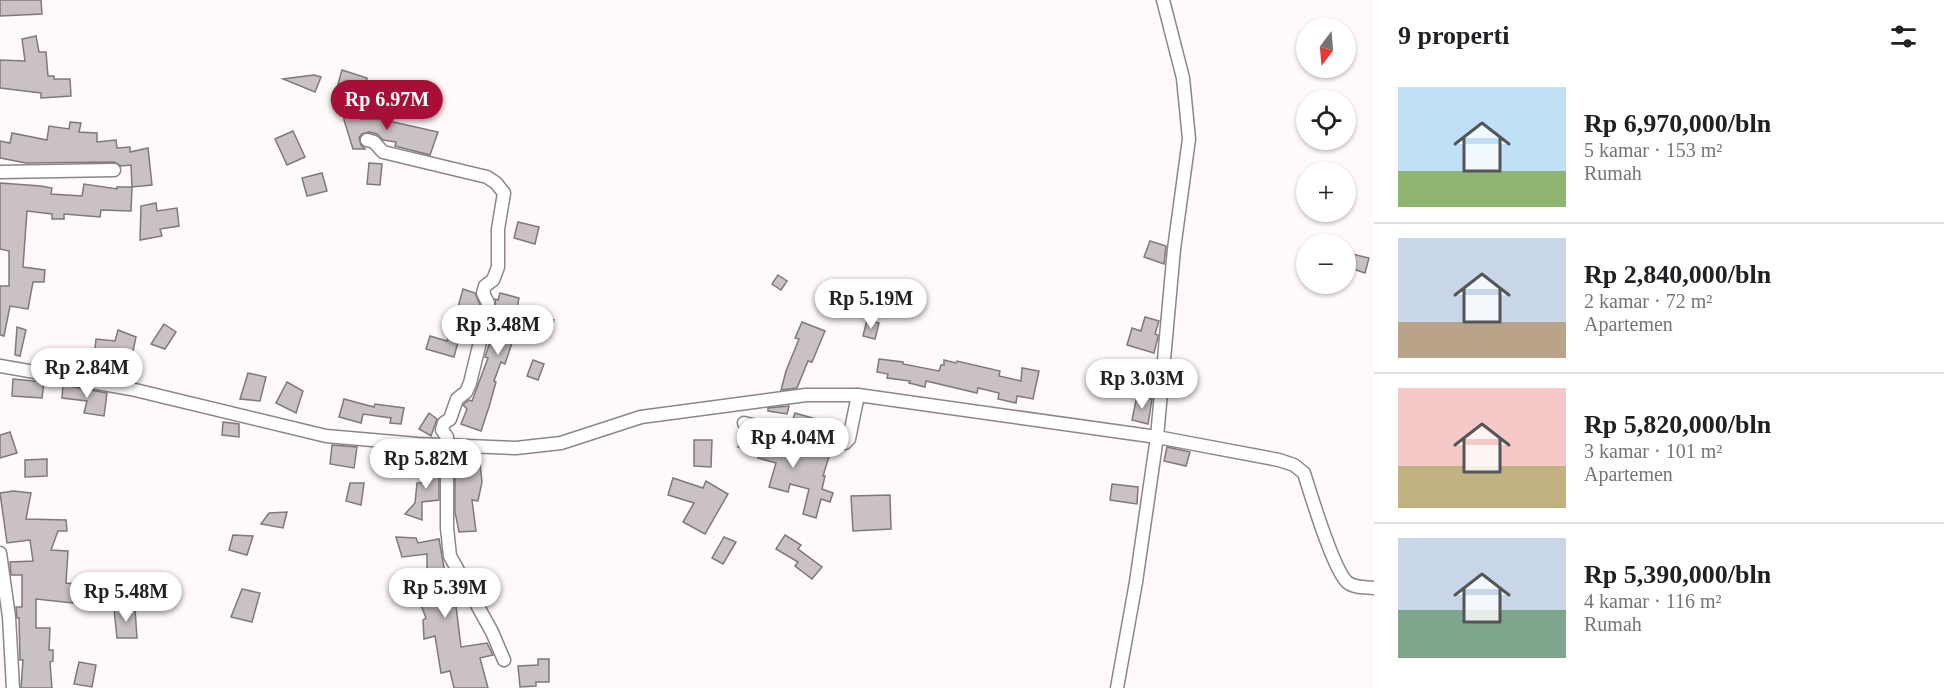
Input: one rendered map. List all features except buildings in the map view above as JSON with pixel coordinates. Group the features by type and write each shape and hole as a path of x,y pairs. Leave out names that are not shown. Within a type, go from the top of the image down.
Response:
{"street":[{"path":"1117,688 1136,582 1156,437 1174,249 1189,139 1183,78 1163,0"},
{"path":"367,140 374,142 383,152 486,177 496,183 504,193 499,220 498,267 483,293 488,303 483,336 468,390 458,399 450,419 442,430 447,437 447,528 450,556 492,632 504,660"},
{"path":"0,172 114,170"},
{"path":"0,366 131,389 326,436 418,444 516,447 561,443 642,417 806,395 858,394 1156,437 1279,460 1294,465 1304,473 1336,564 1346,581 1353,586 1374,588"},
{"path":"744,423 820,440 845,443 849,439 858,394"},
{"path":"0,553 9,617 13,688"}]}
